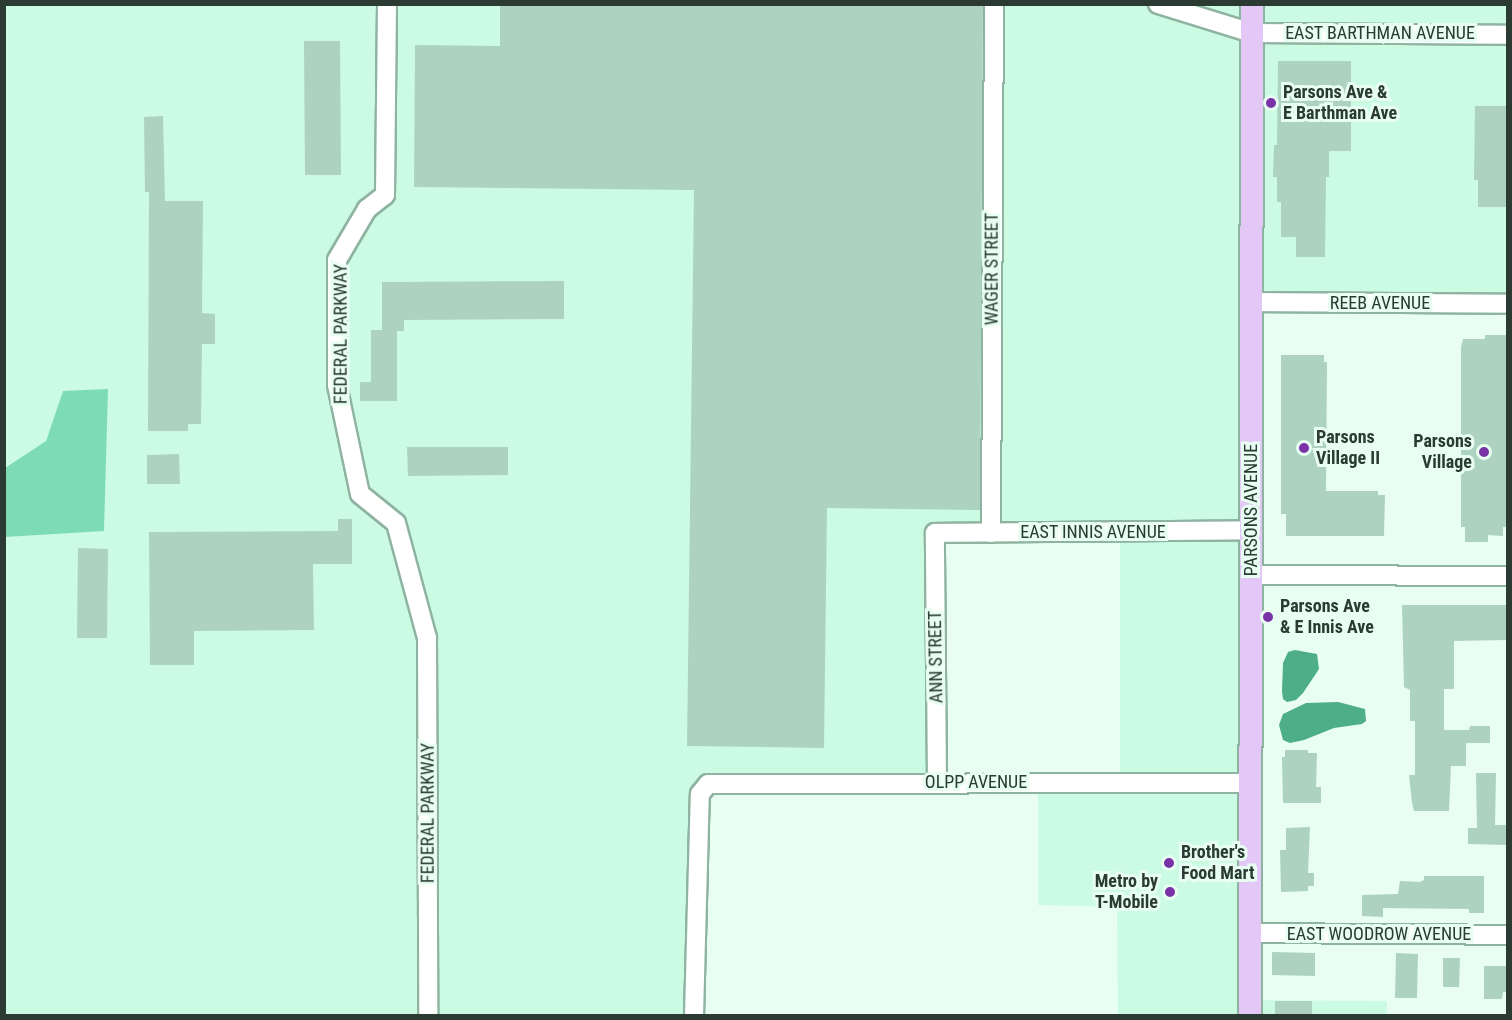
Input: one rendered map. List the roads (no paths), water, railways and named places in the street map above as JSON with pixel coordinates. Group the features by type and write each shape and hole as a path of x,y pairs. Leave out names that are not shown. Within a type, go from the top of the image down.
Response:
{"main road":[{"name":"PARSONS AVENUE","path":"1250,1016 1252,4"}],"street":[{"name":"FEDERAL PARKWAY","path":"387,4 385,195 367,209 338,260 338,385 360,494 396,523 428,638 428,1016"},
{"name":"WAGER STREET","path":"991,532 994,4"},
{"name":"EAST BARTHMAN AVENUE","path":"1158,4 1252,33 1508,34"},
{"name":"REEB AVENUE","path":"1252,302 1508,304"},
{"name":"EAST INNIS AVENUE","path":"935,533 1252,530"},
{"name":"ANN STREET","path":"935,533 938,782"},
{"path":"1251,575 1508,576"},
{"name":"OLPP AVENUE","path":"694,1016 700,794 704,788 714,782 1251,783"},
{"name":"EAST WOODROW AVENUE","path":"1250,933 1508,935"}],"place":[{"name":"Parsons Ave & E Barthman Ave","path":"1271,103"},
{"name":"Parsons Village II","path":"1304,448"},
{"name":"Parsons Village","path":"1484,452"},
{"name":"Parsons Ave & E Innis Ave","path":"1268,617"},
{"name":"Brother's Food Mart","path":"1169,863"},
{"name":"Metro by T-Mobile","path":"1170,892"}]}
